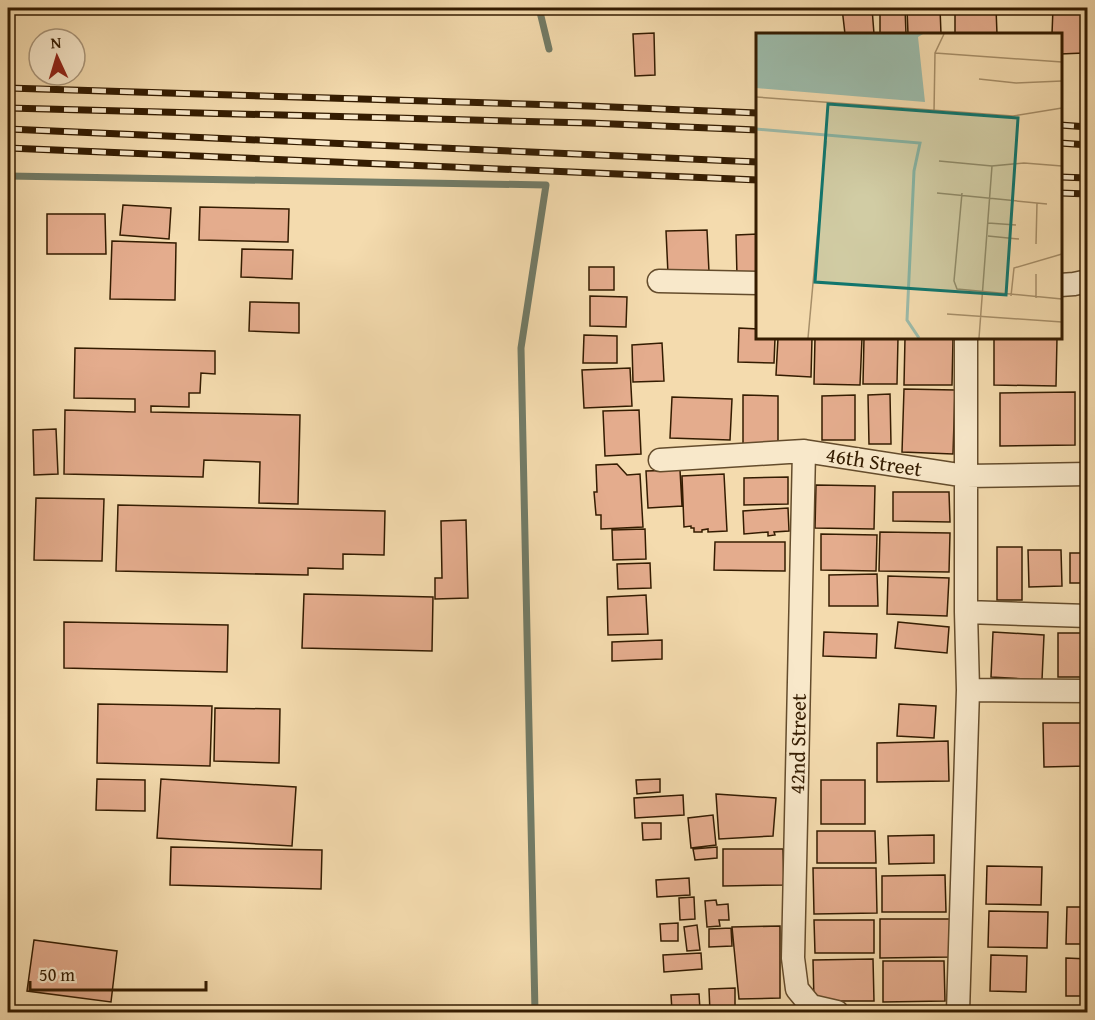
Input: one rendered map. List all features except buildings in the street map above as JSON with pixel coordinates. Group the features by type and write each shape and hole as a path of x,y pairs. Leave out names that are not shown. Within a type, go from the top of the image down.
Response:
{"street":[{"path":"659,281 756,284"},
{"path":"1062,285 1088,281"},
{"path":"958,1012 968,690 966,339"},
{"name":"46th Street","path":"660,460 804,451 966,476 1088,474"},
{"name":"42nd Street","path":"804,451 794,958 797,989 811,1006 837,1012"},
{"path":"966,612 1088,616"},
{"path":"968,690 1088,691"}],"waterway":[{"path":"539,8 549,49"},
{"path":"8,176 546,185 521,348 535,1012"}],"railway":[{"path":"8,88 756,113"},
{"path":"8,108 589,123 756,130"},
{"path":"1062,125 1088,127"},
{"path":"8,129 756,162"},
{"path":"1062,143 1088,145"},
{"path":"8,148 756,180"},
{"path":"1062,177 1088,178"},
{"path":"1062,193 1088,194"}]}
